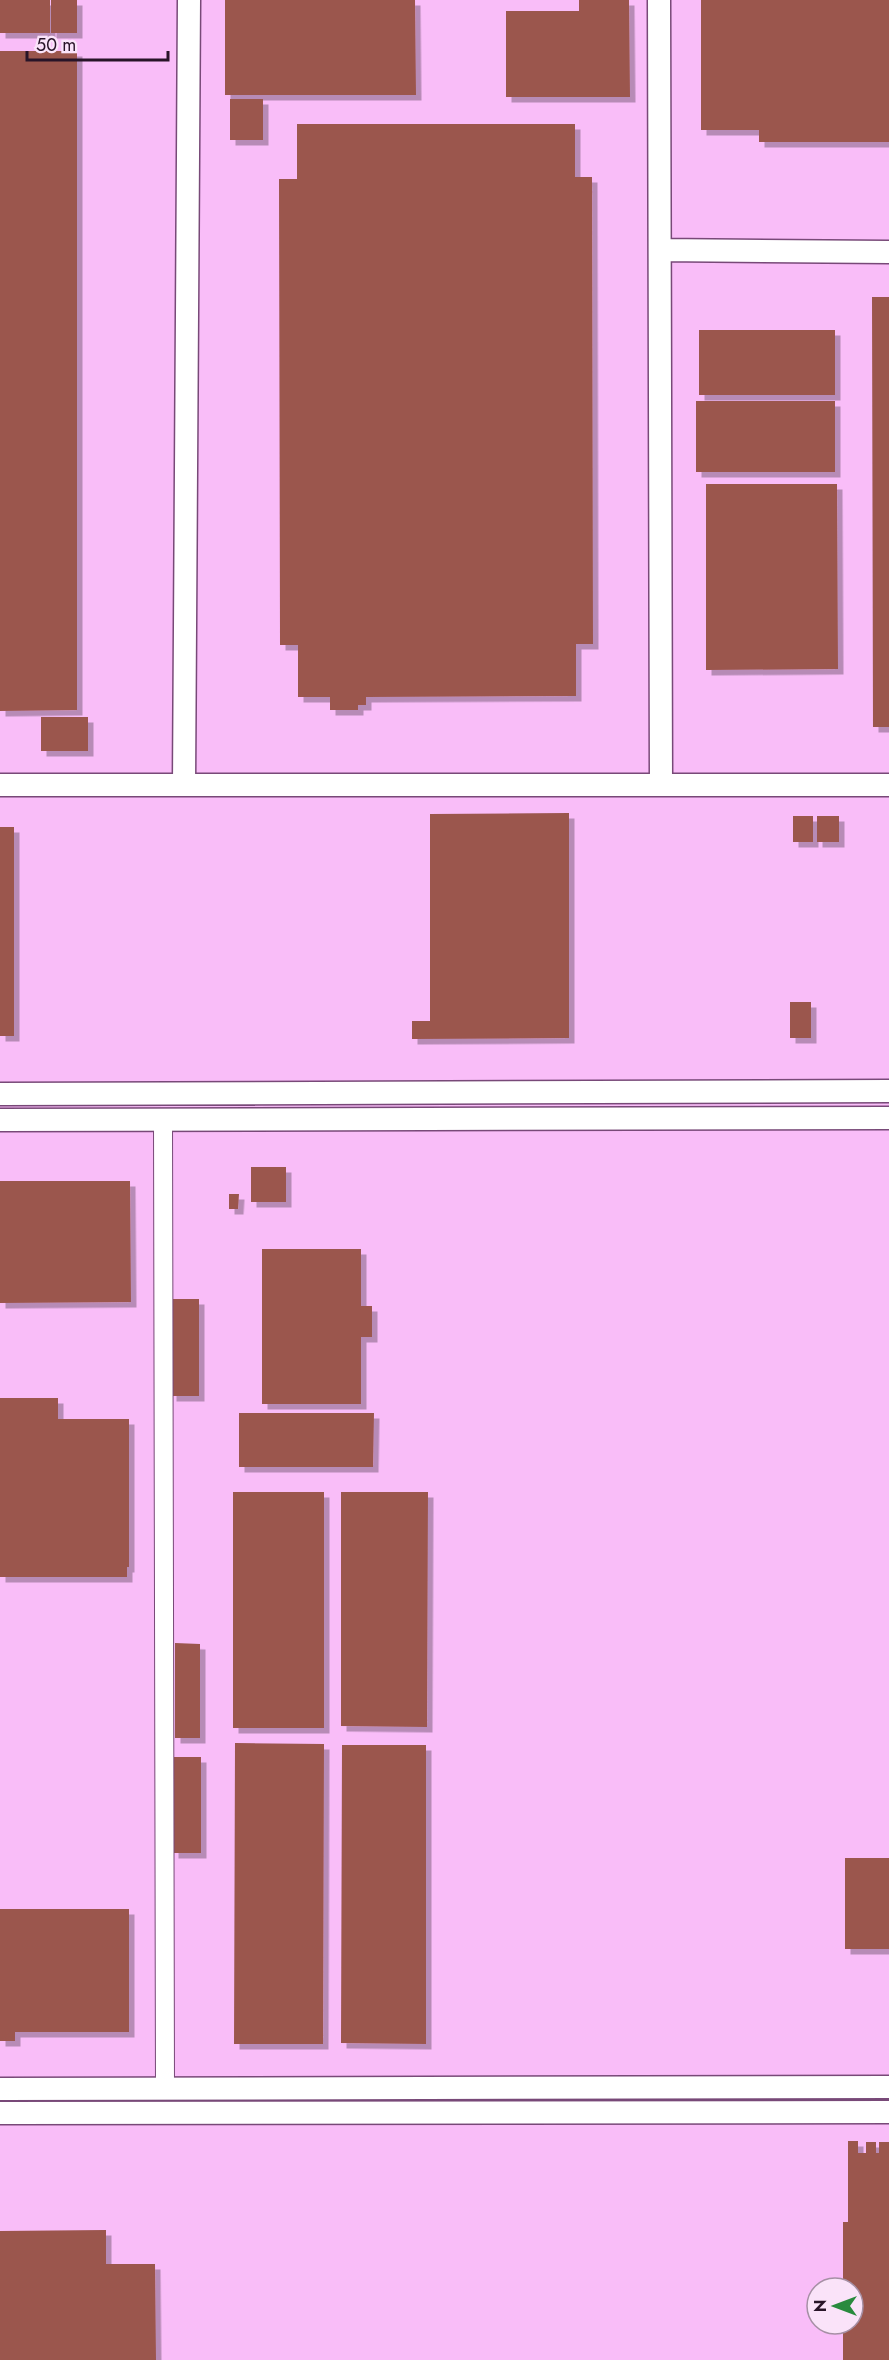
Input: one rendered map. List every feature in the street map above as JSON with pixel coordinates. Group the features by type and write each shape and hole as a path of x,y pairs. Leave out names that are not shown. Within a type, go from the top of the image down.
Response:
{"street":[{"path":"184,785 189,0"},
{"path":"659,0 661,785"},
{"path":"661,250 889,252"},
{"path":"0,785 889,785"},
{"path":"0,1094 889,1091"},
{"path":"162,1093 165,2113"},
{"path":"0,1120 889,1118"},
{"path":"0,2089 889,2087"},
{"path":"0,2114 889,2112"}],"shaded area":[{"path":"0,0 889,0 889,2360 0,2360"}],"building":[{"path":"0,0 50,0 50,33 0,33"},
{"path":"51,0 77,0 77,33 51,33"},
{"path":"225,0 415,0 416,95 225,95"},
{"path":"579,0 629,0 630,97 506,97 506,11 579,11"},
{"path":"701,0 889,0 889,142 759,142 759,130 701,130"},
{"path":"0,51 77,51 77,710 0,711"},
{"path":"230,99 263,99 263,140 230,140"},
{"path":"297,124 575,124 575,177 592,177 593,644 576,644 576,696 366,697 366,705 358,705 358,710 330,710 330,697 298,697 298,645 280,645 279,179 297,179"},
{"path":"872,297 889,297 889,727 873,727"},
{"path":"699,330 835,330 835,395 699,395"},
{"path":"696,401 835,401 835,472 696,472"},
{"path":"706,484 837,484 838,669 706,670"},
{"path":"41,717 88,717 88,751 41,751"},
{"path":"569,813 569,1038 412,1039 412,1021 430,1021 430,814"},
{"path":"793,816 813,816 813,842 793,842"},
{"path":"817,816 839,816 839,842 817,842"},
{"path":"0,827 14,827 14,1036 0,1036"},
{"path":"790,1002 811,1002 811,1038 790,1038"},
{"path":"251,1167 286,1167 286,1202 251,1202"},
{"path":"0,1181 130,1181 131,1302 0,1303"},
{"path":"229,1194 239,1194 238,1209 229,1209"},
{"path":"262,1249 361,1249 361,1306 372,1306 372,1337 361,1337 361,1404 262,1404"},
{"path":"171,1299 199,1299 199,1396 171,1396"},
{"path":"0,1398 58,1398 58,1419 129,1419 129,1567 127,1567 127,1577 0,1577"},
{"path":"239,1413 374,1413 373,1467 239,1467"},
{"path":"233,1492 324,1492 324,1728 233,1728"},
{"path":"341,1492 428,1492 427,1727 341,1726"},
{"path":"175,1643 200,1644 200,1738 175,1738"},
{"path":"235,1743 324,1744 323,2044 234,2044"},
{"path":"342,1745 426,1745 426,2044 341,2043"},
{"path":"174,1757 201,1757 201,1853 173,1853"},
{"path":"845,1858 889,1858 889,1949 845,1949"},
{"path":"0,1909 129,1909 129,2032 15,2032 15,2041 0,2041"},
{"path":"848,2141 858,2141 858,2153 866,2153 866,2142 876,2142 876,2153 879,2153 879,2142 889,2142 889,2360 843,2360 843,2336 865,2336 865,2276 843,2276 843,2222 848,2222"},
{"path":"106,2230 106,2264 155,2264 156,2360 0,2360 0,2231"}]}
